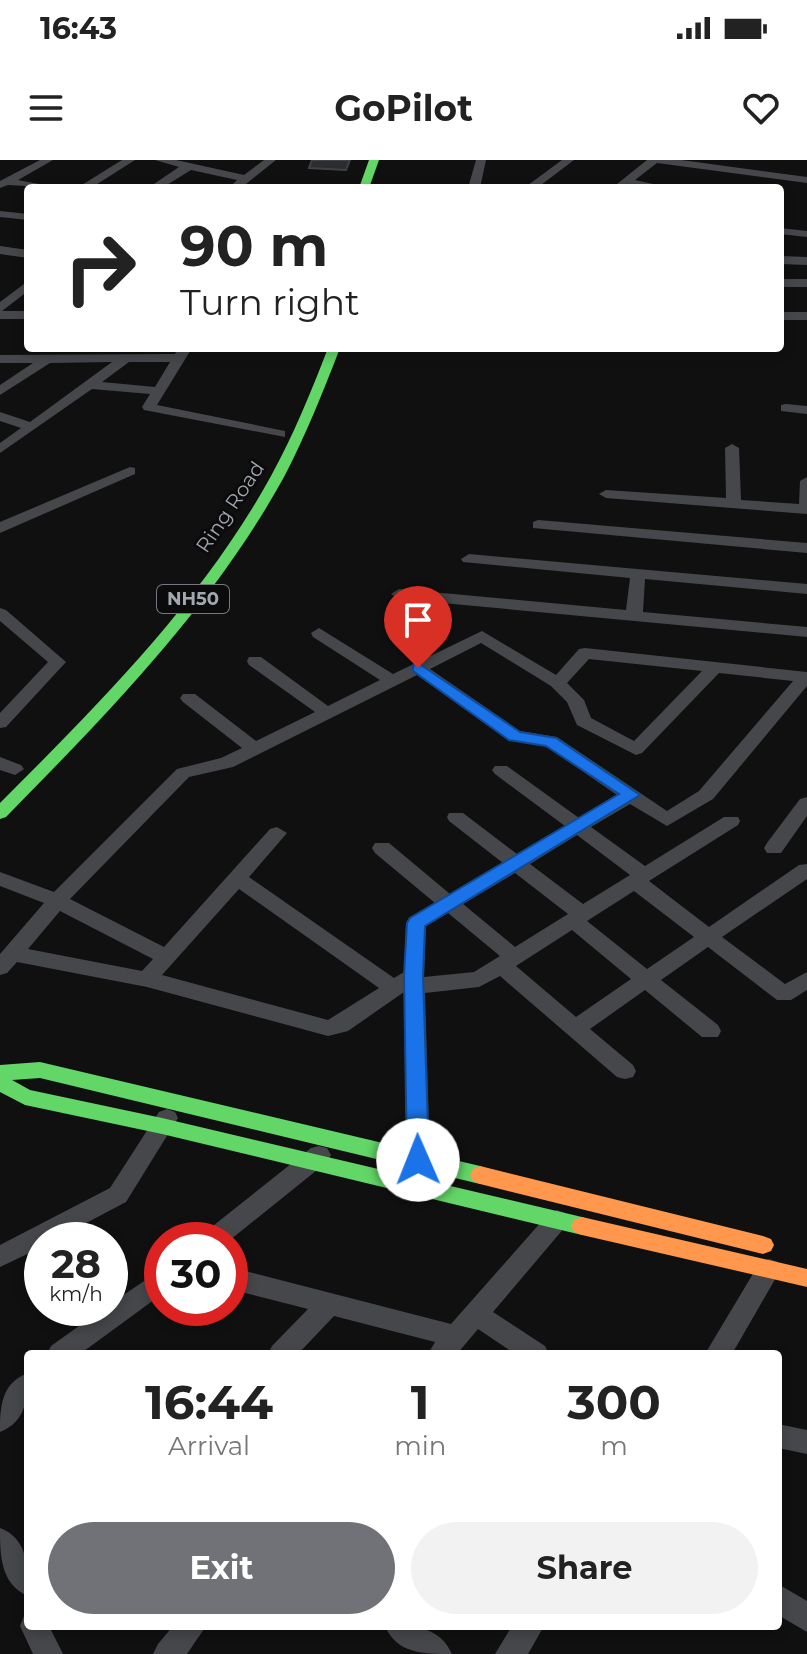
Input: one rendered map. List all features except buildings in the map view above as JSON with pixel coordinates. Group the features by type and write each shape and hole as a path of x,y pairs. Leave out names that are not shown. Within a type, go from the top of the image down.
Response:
{"main road":[{"path":"365,184 374,160"},
{"path":"382,184 390,160"},
{"name":"Ring Road","path":"0,813 55,760 126,683 215,569 277,478 305,428 324,385 333,352"},
{"name":"Ring Road","path":"255,477 280,434 299,393 308,363"},
{"path":"75,709 94,688"},
{"path":"0,784 13,764"},
{"path":"0,1073 40,1070 418,1160 778,1260 807,1278"},
{"path":"0,1082 25,1097 162,1126 557,1220 778,1260"}],"street":[{"path":"4,184 48,160"},
{"path":"90,184 130,160"},
{"path":"160,160 246,179"},
{"path":"239,184 271,160"},
{"path":"475,184 481,160"},
{"path":"536,184 569,160"},
{"path":"623,184 656,160 807,180"},
{"path":"740,160 807,169"},
{"path":"160,184 189,166"},
{"path":"757,184 768,175"},
{"path":"4,184 24,186"},
{"path":"0,214 24,217"},
{"path":"785,232 807,218"},
{"path":"785,232 807,234"},
{"path":"0,250 24,253"},
{"path":"784,260 807,261"},
{"path":"784,283 807,283"},
{"path":"0,288 24,288"},
{"path":"0,308 24,288"},
{"path":"0,315 24,315"},
{"path":"784,316 807,316"},
{"path":"0,359 49,354 126,358 182,353"},
{"path":"182,353 149,407 280,434"},
{"path":"0,391 49,354"},
{"path":"0,449 126,358"},
{"path":"89,385 159,391"},
{"path":"786,408 807,410"},
{"path":"0,416 32,427"},
{"path":"732,448 734,504"},
{"path":"0,528 130,471"},
{"path":"606,494 806,509 807,481"},
{"path":"538,525 807,548"},
{"path":"469,559 807,589"},
{"path":"634,616 638,574"},
{"path":"399,594 807,632"},
{"path":"0,613 58,662 0,723"},
{"path":"319,633 393,681"},
{"path":"7,961 57,901 183,773 227,763 482,636 556,682 575,700 583,721 636,749 715,667"},
{"path":"556,682 585,653 806,677"},
{"path":"255,661 327,713"},
{"path":"418,668 515,736 551,741 667,820 706,795 806,677"},
{"path":"189,698 255,749"},
{"path":"501,770 577,826 709,938 784,995 807,980"},
{"path":"418,1160 414,981 416,923 631,795"},
{"path":"774,848 807,803"},
{"path":"456,817 516,863 647,980 710,1031"},
{"path":"7,961 147,979 328,1028 340,1025 393,988 414,981 479,979 731,821"},
{"path":"147,979 277,833"},
{"path":"382,848 448,902 575,1028 625,1071"},
{"path":"575,1028 806,870"},
{"path":"237,878 393,988"},
{"path":"0,879 57,901 167,957"},
{"path":"0,1257 118,1195 178,1101"},
{"path":"235,1222 337,1140"},
{"path":"248,1283 329,1304 449,1345 557,1220"},
{"path":"721,1350 778,1260"},
{"path":"66,1350 144,1293"},
{"path":"285,1350 329,1304"},
{"path":"477,1315 530,1350"},
{"path":"0,1420 24,1390"},
{"path":"782,1437 807,1442"},
{"path":"0,1541 24,1576"},
{"path":"782,1601 807,1618"},
{"path":"36,1630 48,1654"},
{"path":"168,1654 189,1630"},
{"path":"404,1630 437,1654"},
{"path":"510,1654 527,1630"}],"traffic: fast":[{"path":"365,184 374,160"},
{"path":"0,813 100,711 148,656 238,540 277,478 309,414 332,352"},
{"path":"0,1073 40,1070 480,1175"},
{"path":"0,1082 25,1097 162,1126 582,1226"}],"traffic: slow":[{"path":"480,1175 763,1245"},
{"path":"582,1226 807,1278"}],"route":[{"path":"418,668 518,738 551,741 631,795 421,917 416,923 414,975 418,1160"}]}
